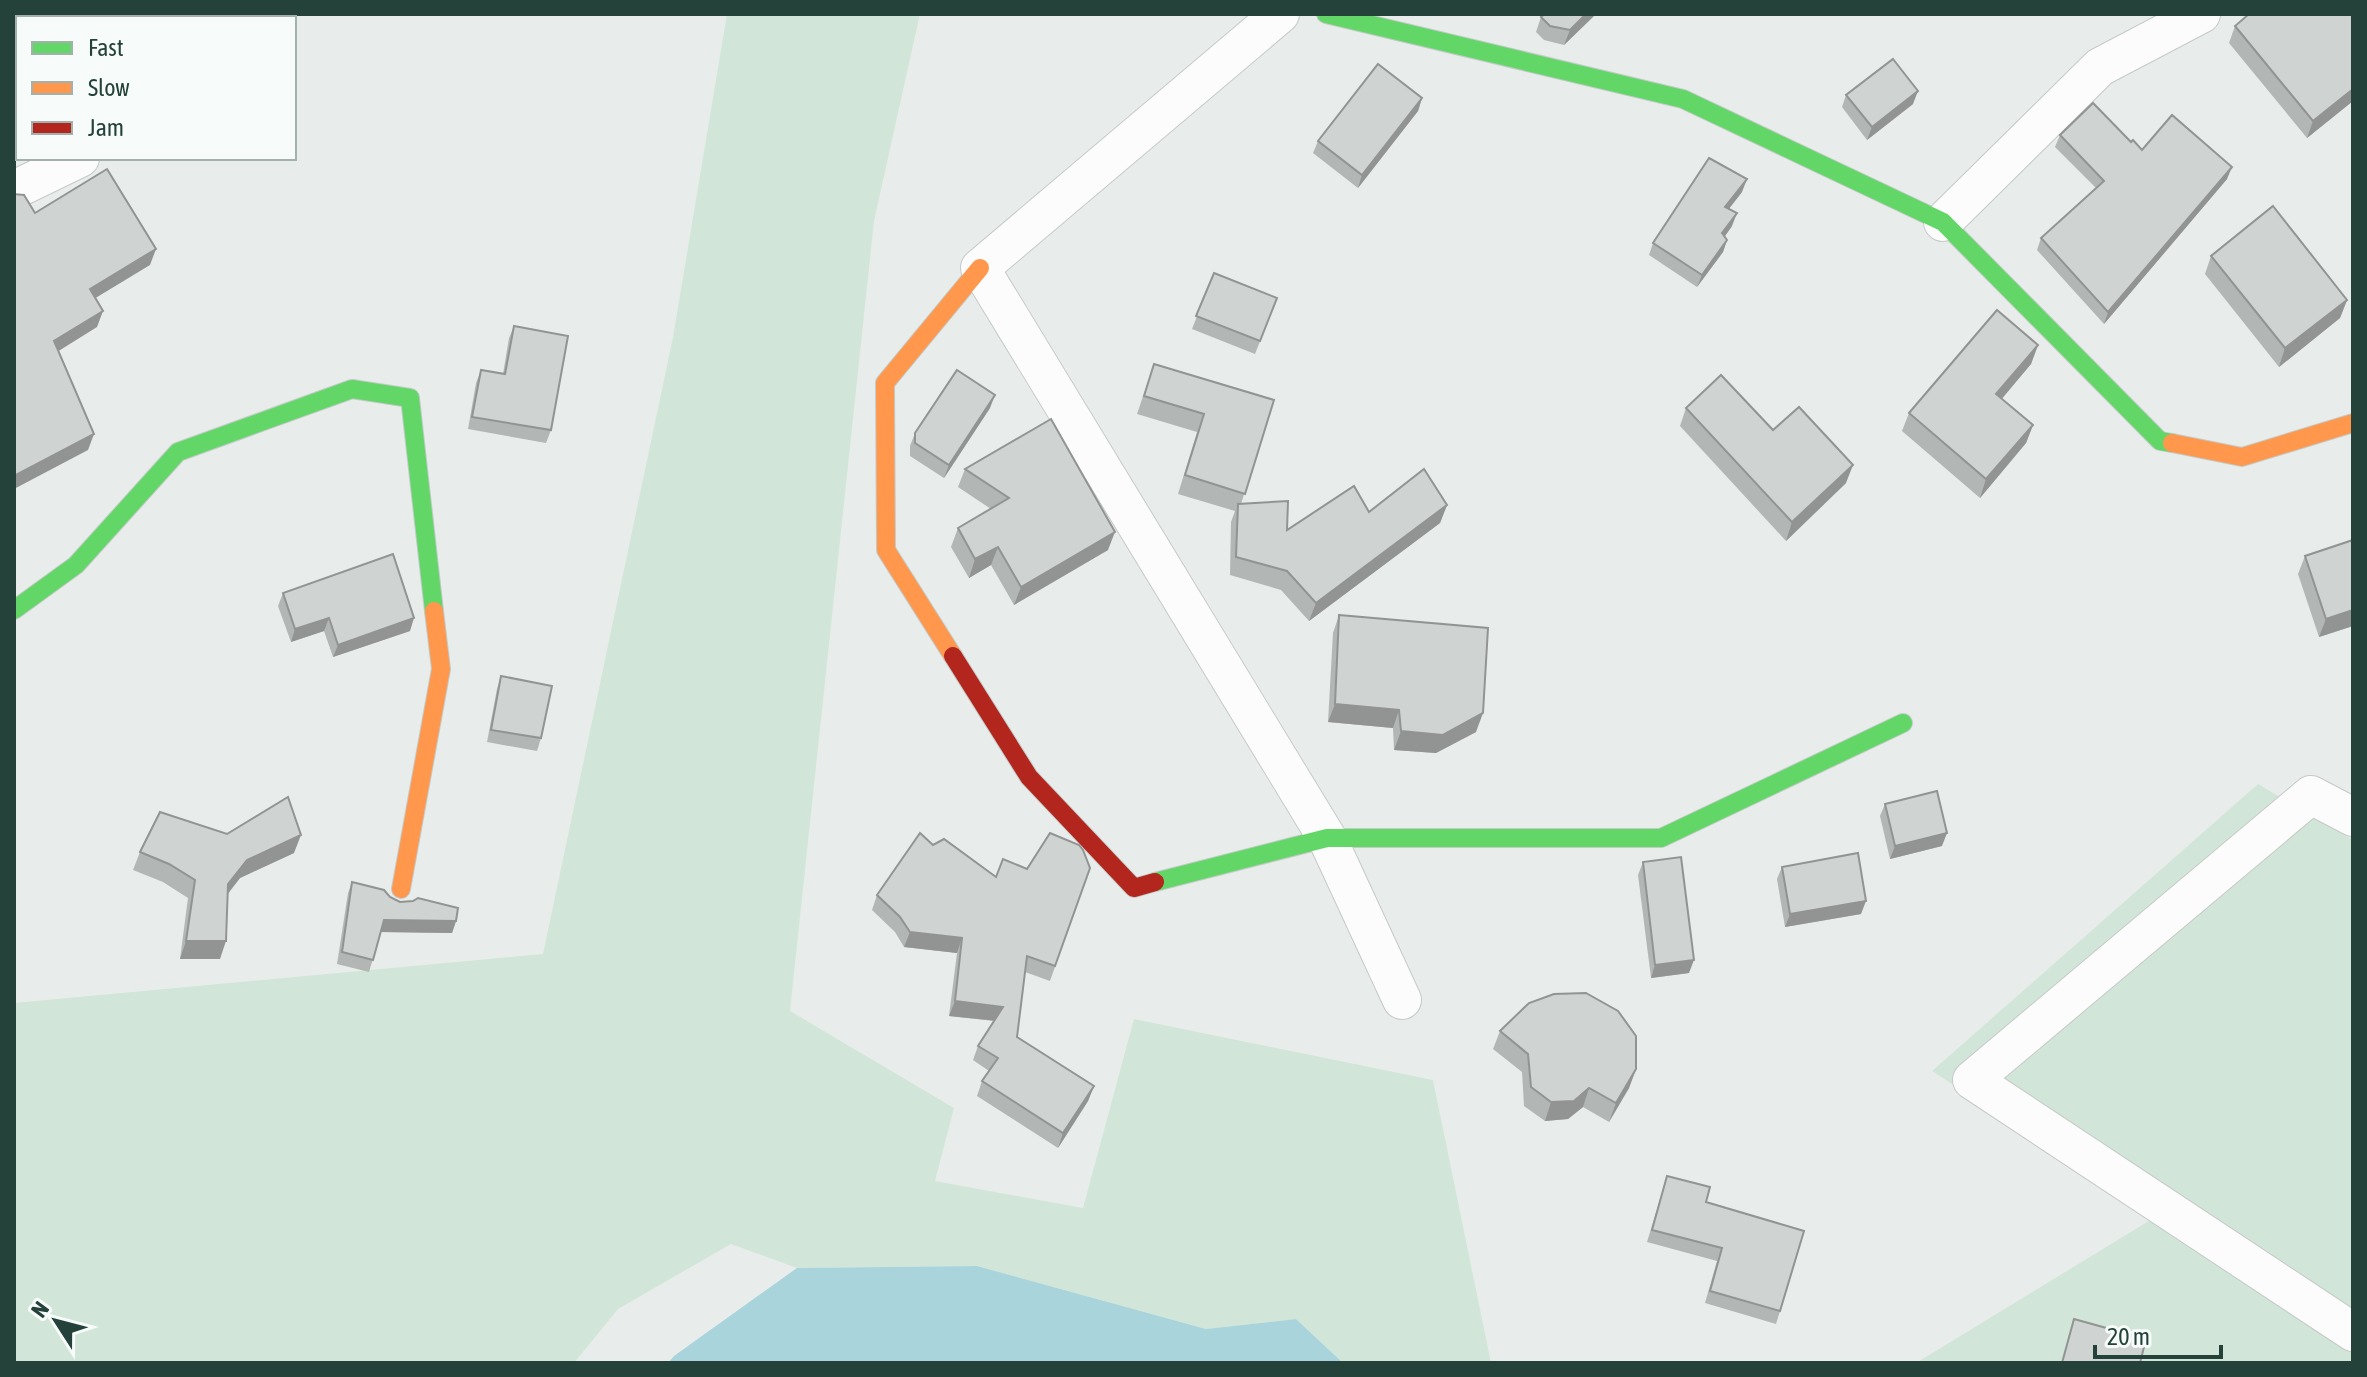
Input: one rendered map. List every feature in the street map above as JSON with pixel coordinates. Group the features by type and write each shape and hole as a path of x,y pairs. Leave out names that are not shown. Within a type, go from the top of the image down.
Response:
{"street":[{"path":"1280,14 980,268 885,383 886,550 1029,777 1134,888 1327,838 1661,838 1903,723"},
{"path":"1326,14 1683,99 1943,222 2160,441 2242,457 2353,423"},
{"path":"1943,222 2100,67 2201,14"},
{"path":"14,190 76,160"},
{"path":"980,268 1327,838 1402,1000"},
{"path":"14,610 76,565 178,452 352,389 410,398 441,669 401,889"},
{"path":"2353,817 2311,795 1972,1080 2353,1332"}],"green space":[{"path":"727,14 920,14 874,221 790,1011 954,1108 935,1181 1083,1208 1134,1019 1433,1080 1491,1363 1343,1363 1296,1319 1206,1329 977,1266 797,1268 731,1244 618,1309 574,1363 14,1363 14,1003 543,954 673,337"},
{"path":"2258,784 2353,840 2353,1363 1916,1363 2157,1216 1932,1071"}],"water":[{"path":"977,1266 1206,1329 1296,1319 1343,1363 668,1363 797,1268"}],"building":[{"path":"1544,14 1586,14 1570,30 1550,26 1541,17"},
{"path":"2249,14 2353,14 2353,89 2313,121 2235,26"},
{"path":"1893,59 1918,91 1872,127 1846,95"},
{"path":"1378,64 1422,98 1362,175 1318,141"},
{"path":"2093,103 2142,150 2172,115 2232,167 2108,312 2041,238 2104,181 2060,135"},
{"path":"1709,158 1747,179 1725,207 1737,213 1722,233 1727,240 1702,275 1653,243"},
{"path":"107,169 156,249 90,289 103,311 54,341 94,434 14,476 14,194 24,195 35,213"},
{"path":"2273,206 2347,300 2285,348 2211,256"},
{"path":"1214,273 1277,298 1260,341 1196,316"},
{"path":"1997,310 2038,345 1996,394 2033,425 1986,479 1909,413"},
{"path":"514,326 568,336 551,430 472,417 481,370 505,374"},
{"path":"1154,364 1274,400 1245,494 1185,475 1204,414 1144,396"},
{"path":"957,370 995,395 949,465 915,443 915,433"},
{"path":"1721,375 1773,430 1799,407 1853,465 1792,522 1686,408"},
{"path":"1051,419 1115,532 1021,587 998,547 975,559 958,528 1009,498 965,469"},
{"path":"1424,469 1447,505 1316,603 1287,571 1236,557 1238,504 1288,501 1287,530 1354,486 1369,512"},
{"path":"2353,540 2353,610 2326,619 2305,556"},
{"path":"393,554 414,618 338,645 329,618 295,629 283,593"},
{"path":"1339,615 1488,628 1483,713 1443,735 1401,731 1399,710 1335,704"},
{"path":"501,676 552,686 541,738 491,730"},
{"path":"1937,791 1947,833 1895,846 1885,804"},
{"path":"288,797 301,835 247,860 228,884 226,941 186,941 195,880 169,864 140,852 160,812 227,834"},
{"path":"920,833 933,845 944,839 996,877 1003,859 1027,869 1050,833 1079,845 1083,850 1090,868 1055,966 1027,956 1017,1037 1094,1086 1063,1133 982,1081 998,1058 978,1046 1003,1007 955,1001 962,938 910,932 900,917 877,895"},
{"path":"1858,853 1866,901 1790,914 1782,867"},
{"path":"1681,857 1694,960 1655,965 1643,862"},
{"path":"352,882 384,890 400,902 418,898 458,908 456,921 384,920 373,960 342,952"},
{"path":"1586,993 1618,1011 1636,1036 1636,1069 1616,1103 1589,1088 1574,1101 1551,1102 1531,1087 1528,1054 1500,1031 1529,1003 1554,994"},
{"path":"1667,1176 1710,1187 1706,1202 1804,1231 1780,1311 1710,1291 1722,1248 1652,1230"},
{"path":"2074,1319 2146,1339 2140,1363 2062,1363"}],"traffic: fast":[{"path":"1326,14 1683,99 1943,222 2160,441 2172,443"},
{"path":"14,610 76,565 178,452 352,389 410,398 434,611"},
{"path":"1155,882 1327,838 1661,838 1903,723"}],"traffic: slow":[{"path":"953,656 886,550 885,383 980,268"},
{"path":"2172,443 2242,457 2353,423"},
{"path":"401,889 441,669 434,611"}],"traffic: jam":[{"path":"953,656 1029,777 1134,888 1155,882"}]}
